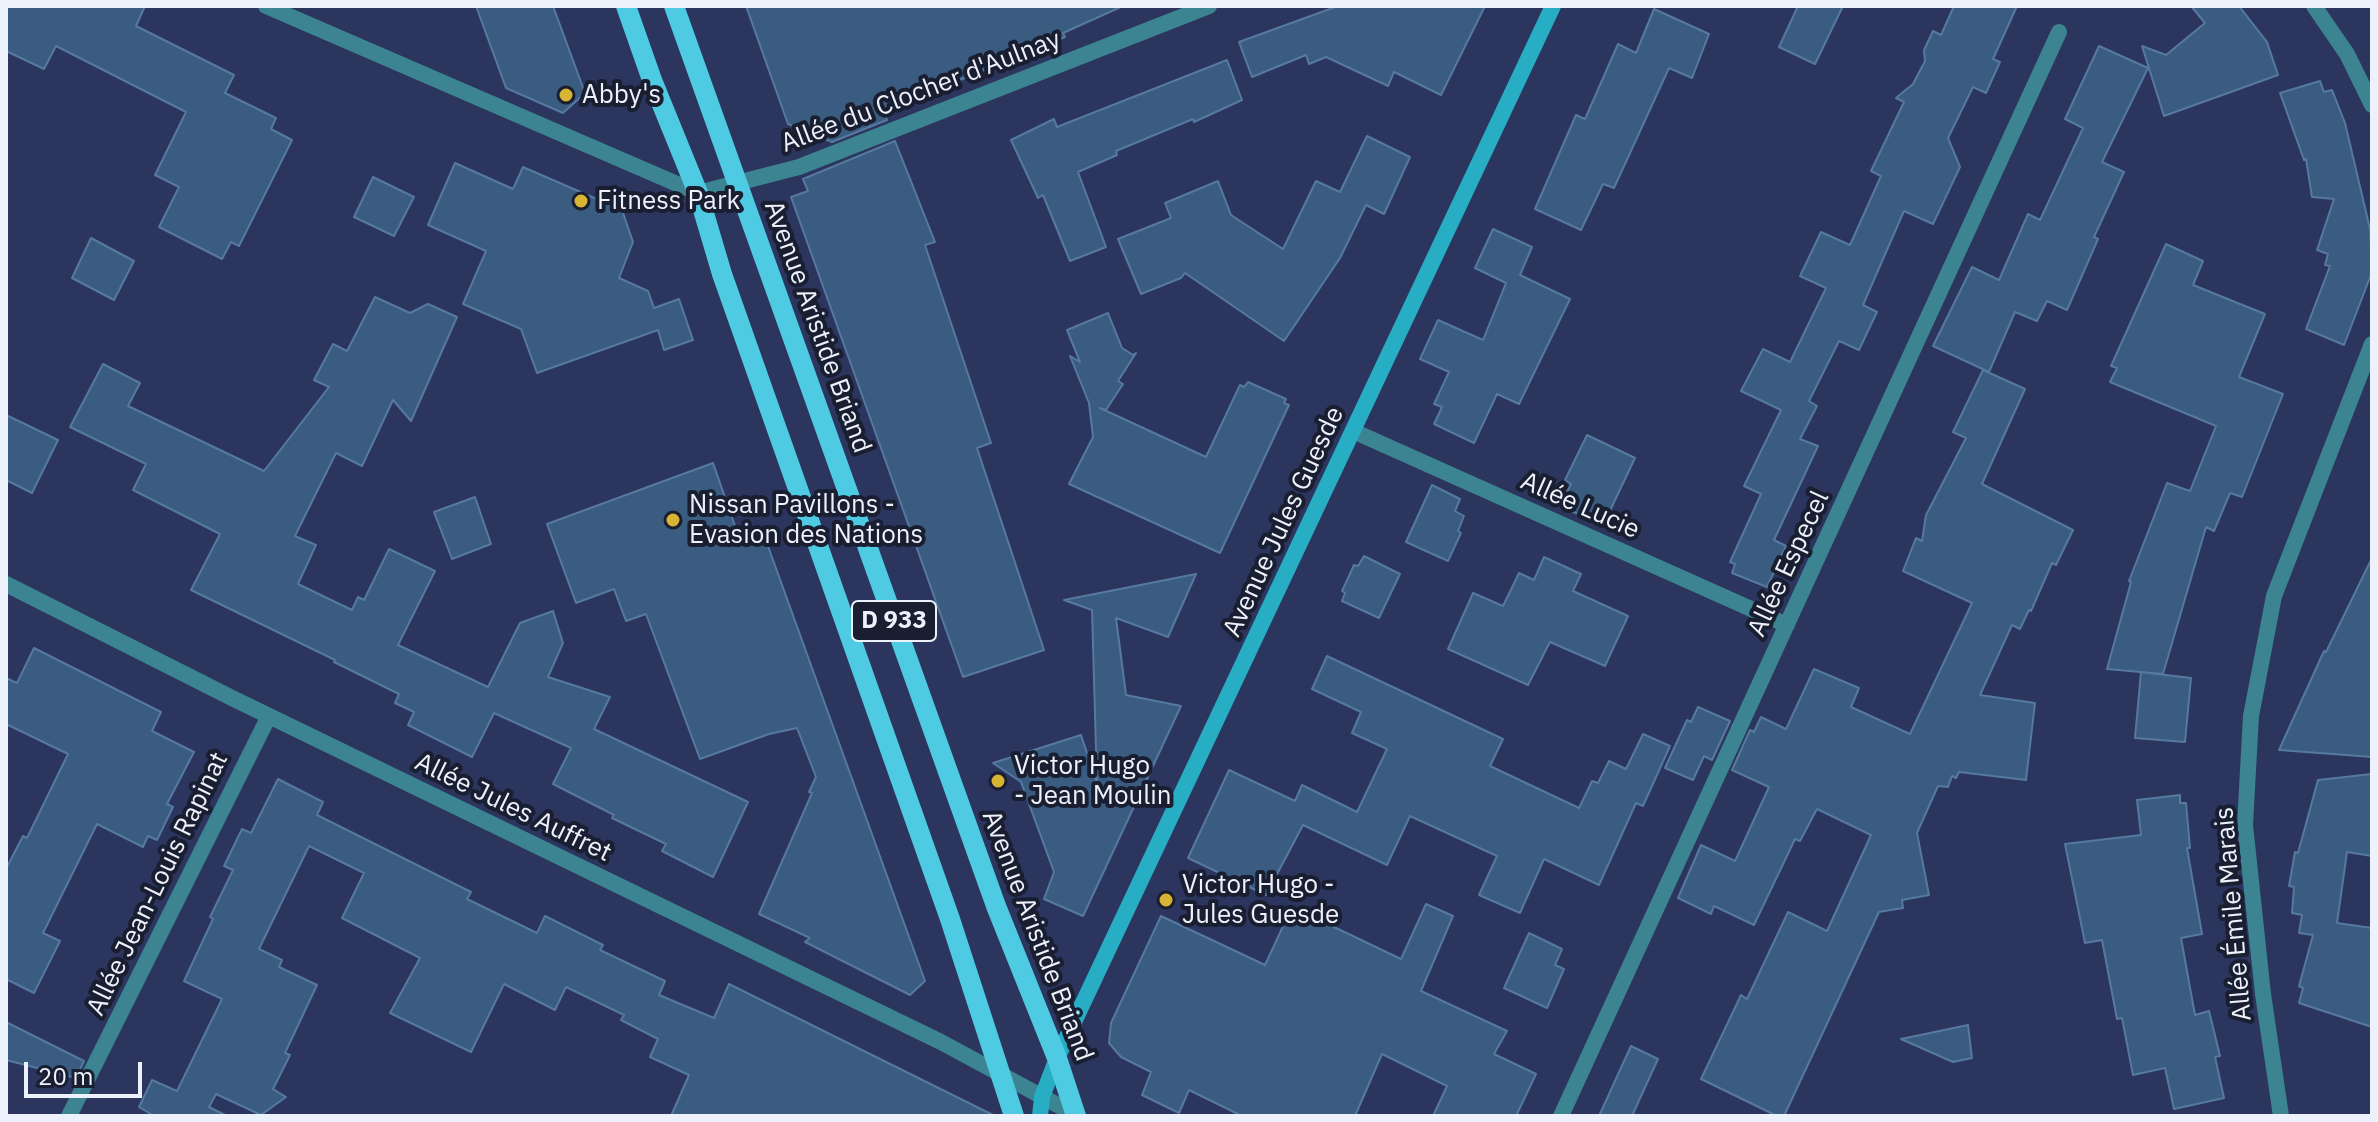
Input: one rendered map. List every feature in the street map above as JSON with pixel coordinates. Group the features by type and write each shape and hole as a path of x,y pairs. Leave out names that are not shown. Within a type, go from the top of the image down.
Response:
{"main road":[{"name":"D 933","path":"626,6 698,193 722,274 950,919 1010,1112"},
{"name":"Avenue Aristide Briand","path":"674,6 986,879 1057,1058 1076,1116"}],"street":[{"path":"266,6 698,193"},
{"name":"Allée du Clocher d'Aulnay","path":"698,193 799,167 1209,6"},
{"name":"Avenue Jules Guesde","path":"1040,1116 1042,1097 1057,1058 1553,6"},
{"path":"2316,6 2347,54 2372,105"},
{"name":"Allée Especel","path":"1561,1116 2059,32"},
{"name":"Allée Émile Marais","path":"2281,1116 2263,994 2245,825 2251,716 2274,596 2372,344"},
{"name":"Allée Lucie","path":"1353,431 1787,625"},
{"name":"Allée Jules Auffret","path":"6,584 269,716 926,1035 1076,1116"},
{"name":"Allée Jean-Louis Rapinat","path":"69,1116 269,716"},
{"path":"1010,1112 1042,1097"}],"building":[{"path":"6,6 145,6 136,26 234,75 225,93 276,118 271,129 292,140 239,246 231,242 222,259 159,227 179,187 155,175 186,112 56,46 44,69 6,51"},
{"path":"476,6 553,6 585,93 563,113 506,88"},
{"path":"746,6 1123,6 1063,33 1065,37 884,111 887,120 832,142 788,124"},
{"path":"1338,6 1485,6 1441,95 1394,72 1388,86 1326,57 1309,64 1306,55 1252,77 1239,42"},
{"path":"1798,6 1843,6 1815,64 1779,47"},
{"path":"1954,6 2017,6 1993,59 2000,62 1986,93 1973,87 1948,138 1960,167 1933,224 1904,211 1863,305 1877,312 1859,350 1839,341 1809,401 1817,406 1800,439 1818,446 1774,540 1786,546 1767,587 1732,573 1735,564 1730,562 1761,494 1744,486 1781,410 1741,391 1763,349 1790,362 1826,288 1800,276 1821,232 1850,245 1881,176 1871,171 1904,102 1896,98 1913,84 1925,61 1924,50 1933,31 1941,35"},
{"path":"2191,6 2239,6 2267,42 2278,75 2164,116 2142,46 2166,55 2205,23"},
{"path":"1654,9 1709,34 1692,78 1669,68 1614,188 1603,184 1581,230 1535,209 1576,115 1585,119 1618,44 1636,53"},
{"path":"2099,46 2148,68 2102,162 2124,172 2094,237 2098,239 2067,310 2047,301 2037,321 2015,312 1989,372 1933,346 1972,267 1999,280 2028,214 2040,220 2083,128 2065,119"},
{"path":"1227,60 1242,100 1116,151 1117,155 1078,172 1106,247 1070,261 1043,195 1038,198 1011,140 1054,119 1057,127"},
{"path":"2320,81 2324,92 2332,90 2345,123 2370,229 2372,272 2344,345 2306,329 2330,266 2325,265 2328,254 2317,250 2334,199 2312,197 2306,159 2280,93"},
{"path":"1367,136 1410,157 1384,214 1366,205 1340,258 1284,341 1185,273 1181,278 1141,294 1118,239 1171,218 1165,203 1218,181 1231,215 1283,249 1316,181 1340,192"},
{"path":"895,141 935,242 925,245 991,443 977,448 1044,650 963,677 791,197 808,191 803,179"},
{"path":"455,163 513,189 523,167 622,210 633,242 619,278 648,291 654,308 679,299 693,340 664,350 658,330 537,373 521,329 463,304 486,251 428,225"},
{"path":"373,177 414,197 394,236 354,217"},
{"path":"1493,229 1532,247 1520,275 1570,299 1519,404 1497,394 1474,443 1434,424 1442,407 1434,404 1449,372 1420,359 1438,320 1483,340 1506,283 1475,268"},
{"path":"91,238 134,261 114,300 72,278"},
{"path":"2166,244 2203,261 2193,285 2265,314 2239,377 2283,394 2242,497 2230,493 2214,531 2206,527 2163,674 2107,669 2129,581 2167,483 2190,491 2216,426 2110,382 2117,368 2111,366"},
{"path":"375,297 410,313 428,304 457,317 411,421 393,400 362,466 336,453 295,536 316,545 298,584 352,610 358,597 364,600 389,549 435,571 398,645 488,687 520,623 553,611 563,643 548,677 610,697 594,729 748,802 713,877 662,851 666,844 553,784 571,748 494,713 472,757 408,725 414,712 395,703 399,694 191,590 220,534 133,490 146,464 70,427 103,364 140,383 128,406 264,471 329,387 314,380 333,344 347,351"},
{"path":"1108,313 1122,348 1133,355 1136,353 1118,381 1123,384 1106,410 1100,408 1206,457 1240,385 1244,387 1248,382 1286,399 1284,403 1289,405 1220,553 1069,484 1093,437 1089,403 1070,356 1080,362 1067,330"},
{"path":"1983,370 2025,389 1982,484 2073,530 2056,565 2052,563 2020,629 2012,625 1980,695 2035,703 2026,780 1959,772 1956,778 1952,776 1948,787 1938,786 1917,833 1929,895 1902,900 1903,908 1879,912 1784,1116 1777,1116 1701,1079 1741,995 1747,999 1788,912 1827,931 1871,835 1817,809 1800,841 1795,839 1754,925 1714,906 1711,914 1678,898 1701,845 1735,861 1769,787 1732,770 1750,730 1754,732 1761,717 1786,729 1814,669 1859,688 1851,707 1910,734 1972,603 1903,571 1916,538 1922,541 1926,515 1966,438 1953,432"},
{"path":"6,415 58,440 32,493 6,480"},
{"path":"1587,435 1635,458 1608,515 1594,508 1589,519 1560,506 1571,484 1565,480"},
{"path":"713,463 741,543 764,535 925,981 910,995 805,942 810,938 759,914 812,793 809,792 816,777 797,728 769,734 700,759 646,614 626,621 614,589 576,603 547,524"},
{"path":"1432,485 1460,499 1455,511 1464,516 1458,531 1461,533 1448,561 1406,542"},
{"path":"475,497 491,544 452,559 434,512"},
{"path":"1364,556 1400,574 1379,618 1342,601 1345,593 1342,591 1354,565 1358,566"},
{"path":"1544,557 1581,574 1573,591 1628,616 1605,666 1550,642 1528,685 1448,649 1473,593 1503,606 1519,573 1534,580"},
{"path":"2372,558 2372,757 2279,750 2324,651"},
{"path":"1196,574 1168,637 1116,618 1126,695 1181,706 1083,916 1044,899 1054,872 1021,782 993,763 1081,735 1097,783 1092,610 1064,600"},
{"path":"34,648 161,712 152,731 194,752 167,804 173,807 157,840 148,836 143,847 97,824 43,933 60,941 34,993 6,979 6,869 23,836 27,838 68,754 6,724 6,678 17,683"},
{"path":"1327,656 1503,739 1490,766 1579,808 1592,781 1598,783 1609,761 1626,769 1643,734 1670,746 1643,806 1636,803 1599,885 1544,859 1520,913 1479,895 1497,856 1410,816 1387,865 1303,825 1266,895 1188,858 1229,770 1295,801 1302,785 1357,812 1387,749 1352,733 1361,712 1312,689"},
{"path":"2141,672 2191,678 2185,742 2135,738"},
{"path":"1698,707 1730,721 1712,760 1704,756 1693,780 1665,768 1687,720 1691,722"},
{"path":"2372,774 2372,856 2347,852 2337,923 2372,928 2372,1027 2299,1003 2303,988 2299,986 2313,935 2299,933 2302,915 2292,913 2294,887 2289,886 2295,852 2298,853 2318,780"},
{"path":"278,779 323,802 317,815 471,892 467,899 537,933 545,916 603,945 600,950 665,981 659,995 714,1018 729,984 995,1116 671,1116 689,1075 650,1057 658,1039 621,1020 624,1015 566,987 555,1010 504,984 471,1052 390,1013 420,958 342,918 364,873 309,846 259,949 282,960 279,967 317,985 285,1053 290,1055 273,1089 286,1097 261,1115 216,1094 209,1107 227,1116 154,1116 139,1107 152,1080 177,1091 222,999 184,981 233,870 224,866 242,829 251,833"},
{"path":"2180,795 2180,803 2186,803 2190,848 2187,848 2202,934 2181,938 2195,1015 2209,1011 2220,1056 2215,1057 2224,1098 2174,1109 2165,1068 2133,1075 2122,1018 2117,1019 2102,940 2085,943 2065,844 2141,835 2137,800"},
{"path":"1426,904 1453,916 1421,991 1507,1031 1494,1054 1536,1074 1516,1116 1433,1116 1447,1086 1382,1054 1355,1116 1242,1116 1189,1090 1179,1113 1142,1095 1151,1072 1121,1057 1109,1043 1111,1023 1161,916 1265,965 1292,907 1401,959"},
{"path":"1529,933 1562,949 1555,965 1564,969 1547,1008 1504,988"},
{"path":"6,1022 84,1061 76,1078 6,1060"},
{"path":"1968,1025 1972,1058 1953,1062 1901,1039"},
{"path":"1631,1046 1658,1059 1632,1116 1599,1116"}],"place":[{"name":"Abby's","path":"566,95"},
{"name":"Fitness Park","path":"581,201"},
{"name":"Nissan Pavillons - Evasion des Nations","path":"673,520"},
{"name":"Victor Hugo - Jean Moulin","path":"998,781"},
{"name":"Victor Hugo - Jules Guesde","path":"1166,900"}]}
